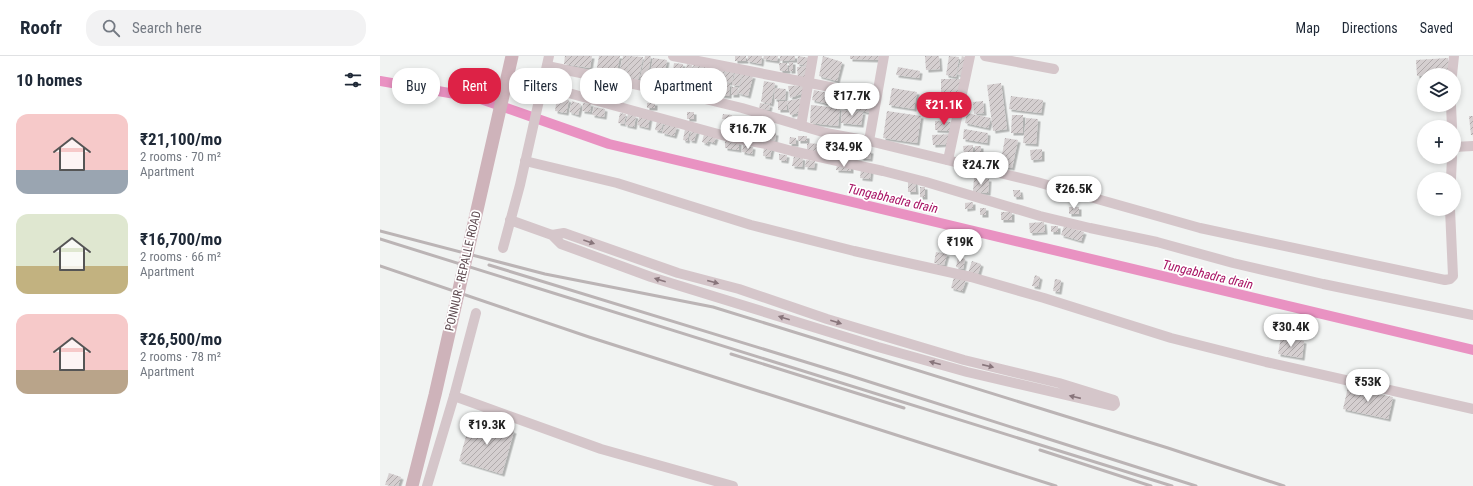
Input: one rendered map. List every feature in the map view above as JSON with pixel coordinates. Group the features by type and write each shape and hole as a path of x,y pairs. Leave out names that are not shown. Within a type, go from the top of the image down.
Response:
{"main road":[{"name":"PONNUR - REPALLE ROAD","path":"412,486 435,395 512,56"}],"street":[{"path":"673,56 876,96"},
{"path":"801,126 807,83 813,56"},
{"path":"869,141 884,56"},
{"path":"948,160 970,56"},
{"path":"985,56 1054,69"},
{"path":"1453,68 1454,56"},
{"path":"548,61 742,108 826,133 869,141 1037,182 1200,228 1445,280 1450,279 1453,276 1450,216"},
{"path":"572,97 729,137 766,144 912,178 1040,216 1157,242 1323,284 1473,316"},
{"path":"503,248 539,104"},
{"path":"1461,147 1473,146"},
{"path":"525,161 617,183 758,227 854,251 971,276 1171,338 1266,362 1473,409"},
{"path":"510,220 552,236 561,244 640,273 878,348 967,372 1114,406 1115,404 1114,400 1059,383 970,362 815,315 730,287 678,273 564,233 552,236"},
{"path":"640,273 645,261"},
{"path":"725,300 730,287"},
{"path":"427,486 454,396 476,313"},
{"path":"811,327 815,315"},
{"path":"967,372 970,362"},
{"path":"454,396 601,449 733,486"}],"building":[{"path":"565,56 592,56 590,68 564,64"},
{"path":"599,56 620,56 618,68 597,68"},
{"path":"623,56 630,56 627,68 620,68"},
{"path":"630,56 643,57 638,83 632,82 632,68 628,68"},
{"path":"645,56 651,56 649,68 642,68"},
{"path":"735,56 746,56 746,61 735,61"},
{"path":"748,56 762,56 761,64 747,61"},
{"path":"764,56 778,56 777,61 763,59"},
{"path":"780,56 795,56 795,60 780,61"},
{"path":"798,56 810,58 809,66 797,64"},
{"path":"823,56 842,62 837,81 819,76"},
{"path":"850,56 882,56 881,60 850,59"},
{"path":"925,56 939,56 940,69 926,70"},
{"path":"949,56 959,57 956,77 946,75"},
{"path":"962,56 967,58 964,76 957,74"},
{"path":"653,58 667,60 666,68 651,68"},
{"path":"1448,58 1449,68 1417,68 1417,76 1416,60"},
{"path":"789,62 793,62 793,71 789,71"},
{"path":"674,63 683,64 682,68 673,68"},
{"path":"694,63 707,65 706,68 693,68"},
{"path":"779,63 787,63 788,71 780,71"},
{"path":"687,64 692,65 691,68 686,68"},
{"path":"709,65 716,67 716,68 708,68"},
{"path":"806,66 806,79 798,79 797,67"},
{"path":"898,67 920,71 919,78 896,75"},
{"path":"727,69 734,70 732,83 727,82"},
{"path":"736,70 743,72 739,86 732,85"},
{"path":"743,74 753,76 748,96 738,93"},
{"path":"941,79 961,79 961,96 941,96"},
{"path":"764,81 775,83 771,104 761,102"},
{"path":"1001,83 1007,129 993,131 987,85"},
{"path":"727,84 730,84 729,96 727,96"},
{"path":"805,85 801,94 790,98 788,86"},
{"path":"732,87 738,87 737,95 731,95"},
{"path":"775,88 786,89 785,100 774,99"},
{"path":"892,88 917,92 914,109 889,105"},
{"path":"814,90 839,95 837,106 812,100"},
{"path":"845,93 874,100 871,113 842,107"},
{"path":"1011,96 1043,100 1041,113 1009,109"},
{"path":"803,98 798,113 790,115 787,101"},
{"path":"941,98 943,109 930,111 929,99"},
{"path":"572,101 581,104 578,115 569,112"},
{"path":"778,101 787,101 787,110 778,110"},
{"path":"983,101 984,113 974,114 973,102"},
{"path":"760,103 770,105 769,110 759,108"},
{"path":"556,104 568,104 566,113 555,111"},
{"path":"583,104 591,104 590,112 582,111"},
{"path":"647,104 655,104 655,108 647,108"},
{"path":"811,105 840,108 838,126 810,123"},
{"path":"594,107 605,109 604,117 592,115"},
{"path":"842,110 863,112 861,125 841,123"},
{"path":"887,111 921,116 917,143 883,138"},
{"path":"687,112 694,112 694,119 687,119"},
{"path":"620,113 626,114 624,124 618,123"},
{"path":"967,113 991,118 988,128 965,123"},
{"path":"628,114 636,116 634,127 625,125"},
{"path":"640,114 650,117 648,128 637,125"},
{"path":"723,114 732,115 731,120 722,119"},
{"path":"1012,115 1023,115 1023,133 1011,133"},
{"path":"1469,116 1473,116 1473,135 1471,135"},
{"path":"1026,118 1038,119 1036,144 1023,143"},
{"path":"657,121 663,122 661,131 655,130"},
{"path":"935,121 952,122 952,131 935,130"},
{"path":"665,123 677,127 674,136 662,133"},
{"path":"746,124 756,128 754,136 743,132"},
{"path":"685,129 690,130 687,141 683,140"},
{"path":"757,129 765,131 764,137 756,135"},
{"path":"964,129 988,133 987,143 963,139"},
{"path":"692,130 697,131 694,141 689,140"},
{"path":"767,132 776,133 775,141 766,139"},
{"path":"704,134 716,137 714,143 708,141 707,144 702,142"},
{"path":"951,134 951,144 933,145 932,135"},
{"path":"798,136 807,136 807,141 798,141"},
{"path":"790,137 796,138 796,144 789,144"},
{"path":"1005,138 1018,140 1012,168 1000,166"},
{"path":"725,140 739,142 739,150 725,148"},
{"path":"807,143 818,144 818,152 807,151"},
{"path":"743,145 753,147 752,154 742,152"},
{"path":"973,145 973,153 964,153 963,146"},
{"path":"764,146 772,148 770,157 763,156"},
{"path":"975,146 981,146 981,152 975,152"},
{"path":"1042,149 1042,159 1031,160 1030,150"},
{"path":"862,150 871,151 870,159 861,158"},
{"path":"779,154 787,155 786,161 779,160"},
{"path":"794,156 803,158 802,167 792,166"},
{"path":"806,160 815,161 814,168 805,167"},
{"path":"837,165 851,166 851,171 836,170"},
{"path":"861,169 871,170 870,179 860,178"},
{"path":"974,178 989,179 988,193 973,192"},
{"path":"908,181 915,181 916,192 908,192"},
{"path":"920,187 925,187 925,197 920,197"},
{"path":"1013,190 1020,190 1021,197 1014,197"},
{"path":"973,202 973,208 965,209 965,203"},
{"path":"1069,207 1079,207 1079,214 1069,214"},
{"path":"980,208 986,208 986,215 980,215"},
{"path":"1001,212 1012,212 1012,220 1001,220"},
{"path":"1044,222 1045,232 1030,233 1029,223"},
{"path":"1051,226 1058,226 1058,232 1051,232"},
{"path":"1064,226 1084,232 1081,241 1061,235"},
{"path":"936,252 947,254 944,265 934,263"},
{"path":"958,257 965,259 963,269 956,267"},
{"path":"972,261 981,264 978,275 968,273"},
{"path":"1035,275 1040,277 1038,287 1032,286"},
{"path":"954,277 966,280 962,291 951,288"},
{"path":"1055,279 1061,280 1059,292 1053,291"},
{"path":"1281,337 1304,341 1302,358 1278,354"},
{"path":"1348,387 1393,397 1388,419 1343,409"},
{"path":"471,419 514,431 502,474 459,461"},
{"path":"389,473 401,477 398,486 385,485"}],"waterway":[{"name":"Tungabhadra drain","path":"380,81 478,98 609,144 1473,350"}],"railway":[{"path":"380,231 545,274 713,307 1168,448 1284,486"},
{"path":"380,239 1172,486"},
{"path":"489,265 848,375 1196,486"},
{"path":"380,266 589,337 1056,486"},
{"path":"731,354 904,408"},
{"path":"1040,450 1151,486"}]}
